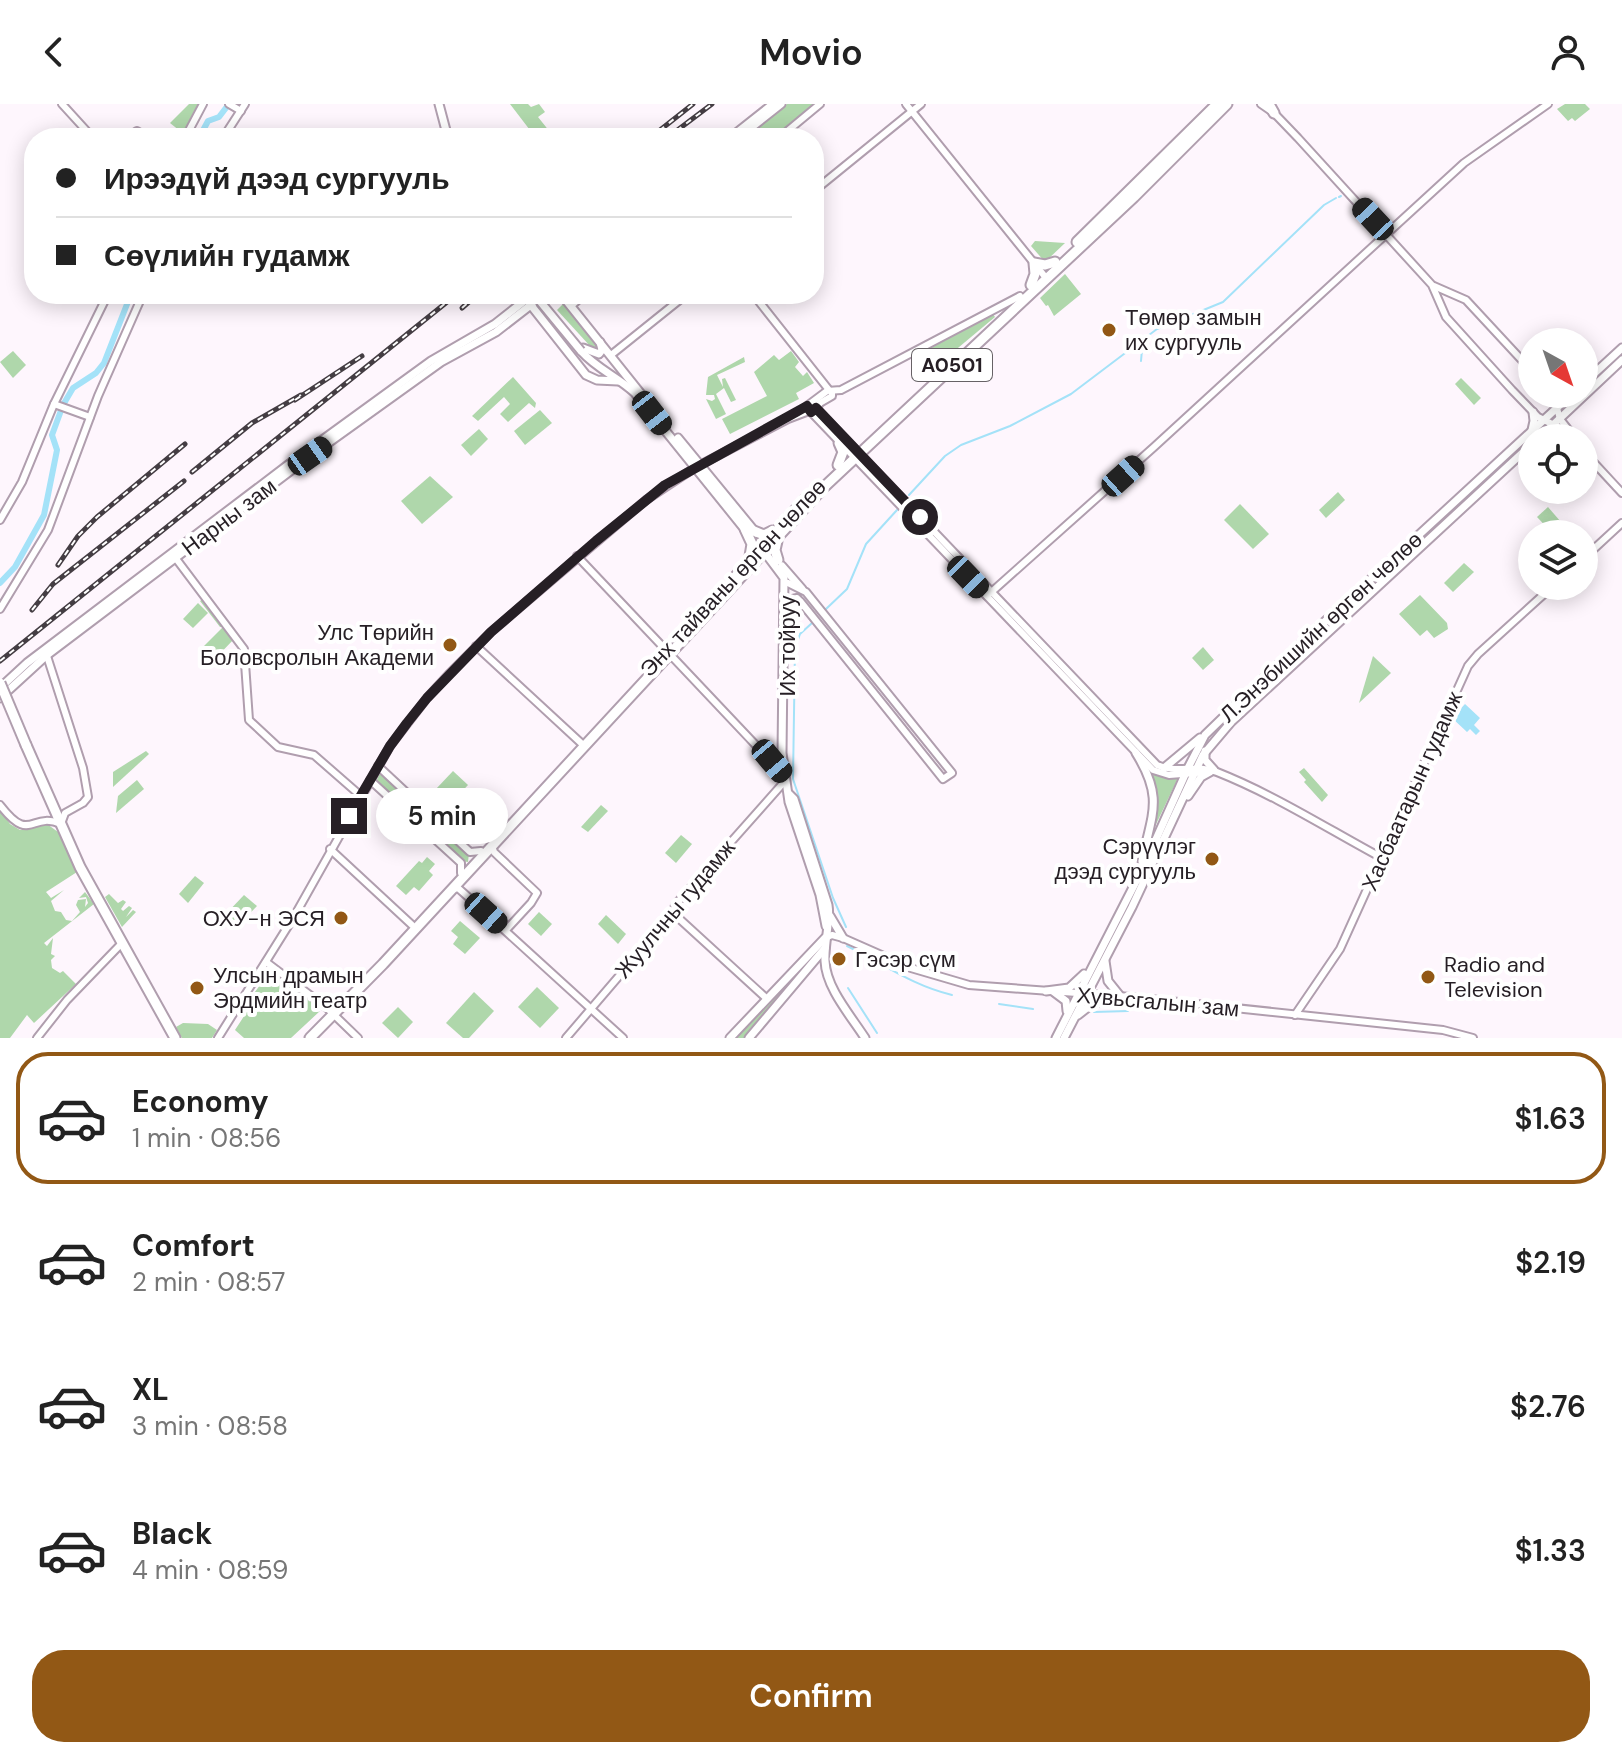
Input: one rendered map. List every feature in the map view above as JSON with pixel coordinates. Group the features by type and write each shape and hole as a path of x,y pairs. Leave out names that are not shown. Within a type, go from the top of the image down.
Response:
{"highway":[{"name":"Энх тайваны өргөн чөлөө","path":"668,652 739,579 781,524 838,465 866,450 1044,276 1134,197 1227,104"},
{"name":"Энх тайваны өргөн чөлөө","path":"304,1038 332,1014 453,889 748,560 778,538 834,477 1031,285 1044,276 1215,105"},
{"path":"1031,285 1034,263 1045,265 1055,262"},
{"path":"838,465 843,452 839,443"},
{"path":"748,560 752,544 750,530 764,535 781,524"},
{"path":"739,579 760,561 777,563 775,550 778,538"},
{"path":"0,686 80,867 175,1038"},
{"name":"Энх тайваны өргөн чөлөө","path":"310,1038 412,925 584,744"}],"main road":[{"path":"62,104 84,128"},
{"path":"190,128 203,104"},
{"path":"229,104 241,108 229,128"},
{"path":"437,104 443,128"},
{"path":"743,128 773,104"},
{"path":"751,128 781,104"},
{"path":"791,128 820,104"},
{"path":"906,104 1044,276"},
{"path":"824,183 921,104"},
{"path":"1261,104 1272,108 1432,285 1446,317 1533,412 1544,420 1557,422"},
{"path":"989,594 1473,155 1548,104"},
{"path":"1432,285 1466,300 1518,356"},
{"path":"830,391 892,364 1020,296"},
{"path":"0,520 22,482 54,404 103,304"},
{"path":"0,609 48,530 90,417 139,304"},
{"name":"Нарны зам","path":"174,556 280,472 397,386 523,304"},
{"name":"Нарны зам","path":"0,686 441,362 496,332 526,304"},
{"path":"538,304 590,379 623,380"},
{"path":"540,304 582,349 646,399"},
{"path":"573,304 571,306 698,466"},
{"path":"611,355 675,304"},
{"path":"218,1038 266,962 378,766 427,698 476,646 577,556 665,485 832,396 761,304"},
{"path":"582,349 599,354 602,348 599,340"},
{"path":"1598,370 1622,348"},
{"path":"577,364 590,372 593,366 582,349"},
{"path":"588,359 600,370 623,380 698,466"},
{"path":"1555,424 1622,360"},
{"path":"392,397 402,386 397,386"},
{"path":"54,404 90,417"},
{"path":"1557,408 1557,422"},
{"name":"Л.Энэбишийн өргөн чөлөө","path":"1539,424 1557,408"},
{"path":"811,409 839,443 857,456"},
{"path":"811,409 1029,636 1136,753 1156,772 1169,775 1191,771"},
{"path":"1533,412 1533,424"},
{"name":"Л.Энэбишийн өргөн чөлөө","path":"1056,1038 1116,928 1209,735 1293,651 1518,443"},
{"name":"Л.Энэбишийн өргөн чөлөө","path":"1081,995 1105,959 1140,874 1183,800 1191,771 1205,751 1209,735 1300,658 1518,457"},
{"path":"1598,465 1622,491"},
{"name":"Их тойруу","path":"698,466 777,563 788,583 784,757"},
{"path":"274,483 270,483 280,472"},
{"path":"1456,501 1461,502 1461,509"},
{"path":"1598,545 1622,524"},
{"path":"174,556 240,641 245,653 249,720 278,747 314,755 361,796"},
{"path":"577,556 785,778"},
{"path":"777,563 802,589 952,773 943,779 798,599 788,600"},
{"name":"Их тойруу","path":"777,563 784,591 782,753 785,778 789,802 820,895 826,926 825,948"},
{"path":"788,583 802,589"},
{"name":"Хасбаатарын гудамж","path":"1295,1015 1340,949 1468,666 1538,600"},
{"path":"814,620 822,613"},
{"path":"1029,636 1157,765 1215,772 1335,831 1382,858"},
{"path":"476,646 584,744"},
{"path":"1293,651 1300,658"},
{"path":"0,805 18,825 28,827 45,821 61,824 65,813 85,801 88,791 46,652"},
{"name":"Нарны зам","path":"0,698 46,652"},
{"path":"1164,768 1209,735"},
{"path":"1205,751 1205,760 1215,772"},
{"path":"1136,753 1152,780 1155,793 1140,874"},
{"path":"378,766 470,852 481,851"},
{"path":"1183,800 1201,777 1215,772"},
{"name":"Жуулчны гудамж","path":"566,1038 785,778"},
{"path":"370,780 461,863 461,873"},
{"name":"Их тойруу","path":"789,794 794,799 830,916 826,926"},
{"path":"45,821 53,807 70,810"},
{"path":"1368,850 1378,849 1389,841"},
{"path":"492,845 494,852 537,893 506,930"},
{"path":"330,849 412,925"},
{"path":"453,889 460,889 623,1038"},
{"path":"673,913 766,998"},
{"path":"830,916 847,940"},
{"path":"812,951 826,926"},
{"path":"730,1038 825,938 832,935 847,940"},
{"path":"738,1029 748,1038 825,948 835,941 847,940"},
{"name":"Хувьсгалын зам","path":"847,940 944,980 997,988 1120,996 1435,1029 1473,1038"},
{"path":"37,1038 59,1009 122,943"},
{"path":"825,948 828,978"},
{"path":"1050,992 1066,1002 1069,1018 1092,1004 1120,996 1108,981 1105,959"},
{"path":"266,962 358,1038"},
{"path":"1050,992 1069,988 1094,964"},
{"path":"797,965 804,966 804,972"},
{"path":"804,972 816,969 828,978 865,1038"},
{"name":"Л.Энэбишийн өргөн чөлөө","path":"1064,1038 1069,1018"}],"green space":[{"path":"189,104 198,104 185,128 176,128 170,123"},
{"path":"510,104 528,104 531,107 539,104 545,112 538,117 547,128 528,128"},
{"path":"787,104 816,104 786,128 757,128"},
{"path":"1565,104 1585,104 1590,109 1575,121 1572,118 1568,121 1557,109"},
{"path":"1035,241 1065,243 1045,262 1031,246"},
{"path":"1065,274 1081,294 1054,316 1040,298"},
{"path":"565,304 596,339 597,348 590,346 557,310"},
{"path":"993,314 995,317 934,368 920,354"},
{"path":"13,351 26,365 13,378 0,362"},
{"path":"791,351 799,362 795,367 803,376 807,372 814,383 796,393 799,399 730,434 722,419 767,396 754,372 774,355 779,360"},
{"path":"744,357 745,362 717,375 723,387 722,379 725,378 736,400 731,402 724,388 716,394 726,414 716,419 706,399 715,399 714,395 706,395 708,377"},
{"path":"513,377 536,403 535,408 529,403 508,422 500,414 510,404 504,397 478,421 472,416"},
{"path":"1461,378 1481,398 1474,405 1455,384"},
{"path":"540,410 552,423 525,445 514,431"},
{"path":"479,429 488,439 471,456 461,445"},
{"path":"430,476 453,497 422,524 401,501"},
{"path":"1338,492 1345,500 1326,518 1319,510"},
{"path":"1240,504 1269,534 1253,549 1224,520"},
{"path":"1548,507 1559,520 1540,520 1537,517"},
{"path":"1464,563 1474,572 1453,592 1444,583"},
{"path":"1420,595 1447,623 1448,629 1434,638 1427,630 1420,636 1399,614"},
{"path":"203,599 234,639 212,662 200,650 223,627 200,601"},
{"path":"198,603 208,613 193,628 183,619"},
{"path":"1203,647 1214,660 1203,670 1192,658"},
{"path":"1373,656 1391,673 1359,703"},
{"path":"146,751 149,754 113,787 113,772"},
{"path":"1147,767 1164,778 1178,778 1150,837 1156,793"},
{"path":"1304,768 1328,795 1322,802 1304,782 1306,780 1299,772"},
{"path":"453,771 468,785 451,803 436,789"},
{"path":"379,775 383,775 404,795 400,802 376,782"},
{"path":"137,780 144,789 116,813 118,796"},
{"path":"408,799 469,853 468,862 461,861 402,807"},
{"path":"601,805 608,811 588,832 581,827"},
{"path":"0,809 10,824 20,830 47,824 58,832 77,872 46,892 51,898 64,890 51,901 55,911 72,921 80,912 76,905 78,900 86,899 85,907 88,903 86,897 79,898 85,892 94,904 44,943 47,946 53,938 51,954 55,956 51,960 52,968 60,973 63,971 76,984 34,1023 27,1015 10,1038 0,1038"},
{"path":"681,835 692,844 676,863 665,853"},
{"path":"427,857 435,864 429,871 433,875 419,891 414,887 406,895 396,886 419,861 422,863"},
{"path":"195,876 204,883 188,903 179,894"},
{"path":"109,894 118,903 126,902 121,909 123,911 129,906 132,908 126,917 133,910 136,912 122,927 105,897"},
{"path":"244,895 257,906 238,926 225,915"},
{"path":"539,912 552,924 541,936 528,924"},
{"path":"606,915 626,934 618,944 598,924"},
{"path":"460,921 480,938 465,954 453,944 458,937 451,931"},
{"path":"271,970 318,1005 320,1011 291,1038 244,1038 235,1030 252,1004 249,1000"},
{"path":"785,981 790,986 745,1038 733,1038"},
{"path":"537,987 559,1008 540,1028 518,1007"},
{"path":"474,992 494,1011 469,1038 463,1038 446,1023"},
{"path":"398,1007 413,1022 398,1038 382,1023"},
{"path":"183,1023 208,1024 217,1030 212,1038 182,1038 176,1027"}],"water":[{"path":"1465,704 1480,718 1474,725 1480,731 1476,735 1470,729 1467,732 1452,718"}],"waterway":[{"path":"204,128 208,121 219,117 229,104"},
{"path":"909,495 945,456 961,445 1010,426 1071,394 1157,329 1223,302 1324,205 1336,198"},
{"path":"0,583 15,567 44,515 57,450 52,435 63,405 73,388 96,373 104,363 127,304"},
{"path":"1141,361 1143,338"},
{"path":"826,609 847,589 866,544 897,510"},
{"path":"812,623 800,634 795,648 793,779 833,898 846,927"},
{"path":"847,946 911,980 952,995"},
{"path":"848,988 877,1033"},
{"path":"999,1004 1033,1009"},
{"path":"1094,1012 1128,1011"}],"railway":[{"path":"663,128 693,104"},
{"path":"680,128 712,104"},
{"path":"0,661 445,304"},
{"path":"462,308 467,304"},
{"path":"295,400 362,356"},
{"path":"192,472 252,423 301,395"},
{"path":"58,565 78,536 97,517 185,444"},
{"path":"32,610 53,584 184,481"}],"place":[{"name":"Төмөр замын их сургууль","path":"1109,330"},
{"name":"Улс Төрийн Боловсролын Академи","path":"450,645"},
{"name":"Сэрүүлэг дээд сургууль","path":"1212,859"},
{"name":"ОХУ-н ЭСЯ","path":"341,918"},
{"name":"Гэсэр сүм","path":"839,959"},
{"name":"Radio and Television","path":"1428,977"},
{"name":"Улсын драмын Эрдмийн театр","path":"197,988"}],"route":[{"path":"349,816 407,723 471,650 491,632 665,485 807,406 811,412 816,408 920,517"}]}
